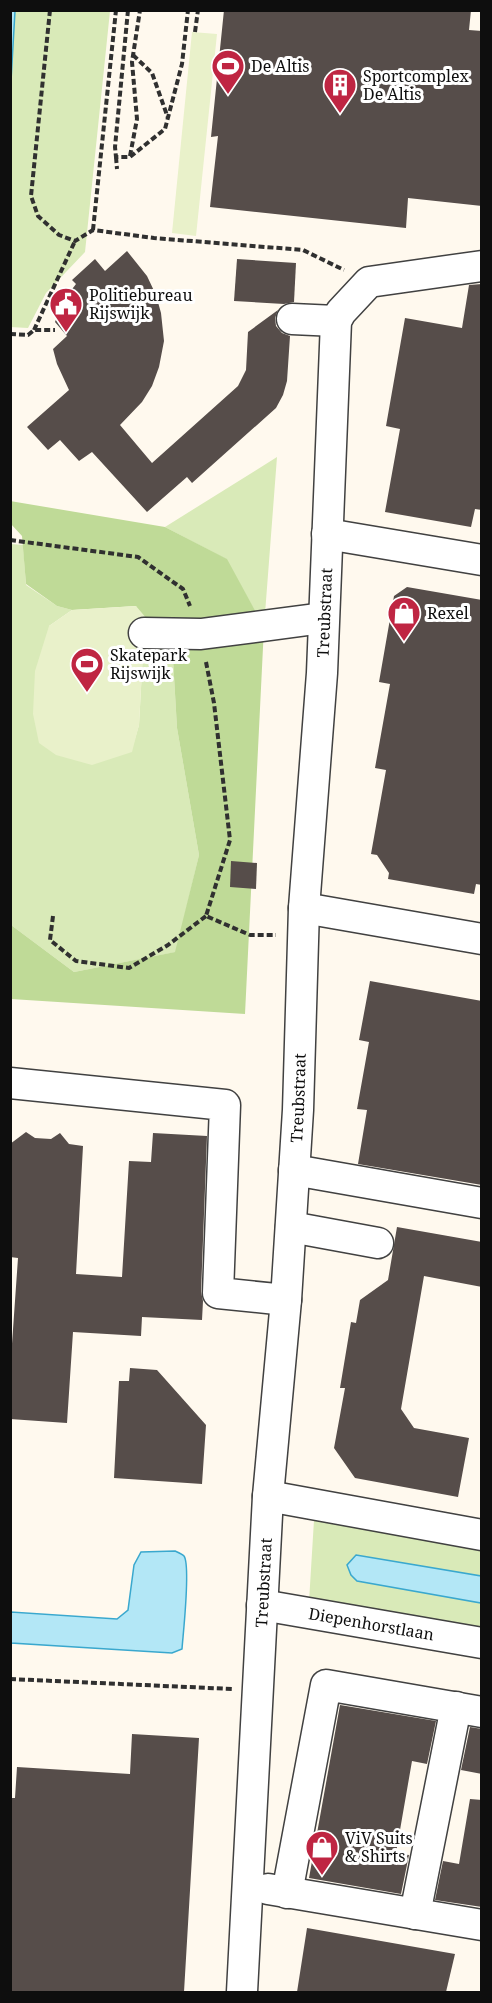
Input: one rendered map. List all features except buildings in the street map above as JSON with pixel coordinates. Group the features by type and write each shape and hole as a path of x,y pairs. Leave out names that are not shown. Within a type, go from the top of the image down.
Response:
{"street":[{"path":"292,319 338,316 371,270 482,266"},
{"name":"Treubstraat","path":"242,1992 268,1496 291,1227 304,922 322,673 338,316"},
{"path":"327,534 482,560"},
{"path":"144,633 201,634 324,618"},
{"path":"304,922 482,939"},
{"path":"10,1083 225,1105 218,1293 286,1300"},
{"path":"294,1170 482,1203"},
{"path":"291,1227 378,1243"},
{"path":"268,1496 482,1535"},
{"name":"Diepenhorstlaan","path":"262,1605 482,1643"},
{"path":"288,1893 326,1685 469,1710 415,1914"},
{"path":"247,1886 482,1925"}],"path":[{"path":"50,10 31,196 38,216 59,235 75,241"},
{"path":"93,230 116,10"},
{"path":"117,169 115,147 128,10"},
{"path":"130,157 136,119 133,55 140,10"},
{"path":"116,157 130,157 165,129 182,64 188,10"},
{"path":"195,32 198,10"},
{"path":"133,55 152,74 168,118"},
{"path":"95,213 102,213"},
{"path":"10,334 28,335 34,330 75,241 93,230 154,238 303,250 371,270"},
{"path":"196,236 200,242"},
{"path":"34,330 55,330"},
{"path":"10,540 138,557 183,589 201,634 214,703 230,840 206,916 168,945 129,968 76,961 50,940 53,916"},
{"path":"206,916 250,935 304,922"},
{"path":"10,1679 257,1690"}],"green space":[{"path":"15,11 110,11 85,252 46,293 28,328 10,327 10,81"},
{"path":"192,32 217,34 196,236 172,233"},
{"path":"277,457 264,627 226,559 165,527"},
{"path":"10,501 165,527 227,559 264,627 245,1014 11,999 11,925 74,972 175,952 199,855 177,728 173,659 144,633 136,606 72,610 57,606 26,584 22,536 11,524"},
{"path":"11,544 23,545 26,585 57,606 72,610 49,626 131,752 139,725 144,633 173,659 177,728 199,855 176,952 74,972 11,925"},
{"name":"Skatepark Rijswijk","path":"136,606 147,619 144,633 139,725 132,752 92,765 56,755 39,743 33,714 35,671 49,626 72,610"},
{"path":"314,1520 481,1549 481,1576 356,1555 347,1565 357,1581 481,1603 481,1633 309,1602"}],"water":[{"path":"10,11 15,11 11,81"},
{"path":"175,1551 184,1556 187,1573 182,1649 172,1653 11,1643 11,1612 117,1619 128,1610 134,1565 141,1552"},
{"path":"356,1555 481,1576 481,1603 357,1581 351,1575 347,1565"}],"place":[{"name":"De Altis","path":"228,95"},
{"name":"Sportcomplex De Altis","path":"340,114"},
{"name":"Politiebureau Rijswijk","path":"66,333"},
{"name":"Rexel","path":"404,642"},
{"name":"Skatepark Rijswijk","path":"87,693"},
{"name":"ViV Suits & Shirts","path":"322,1876"}]}
